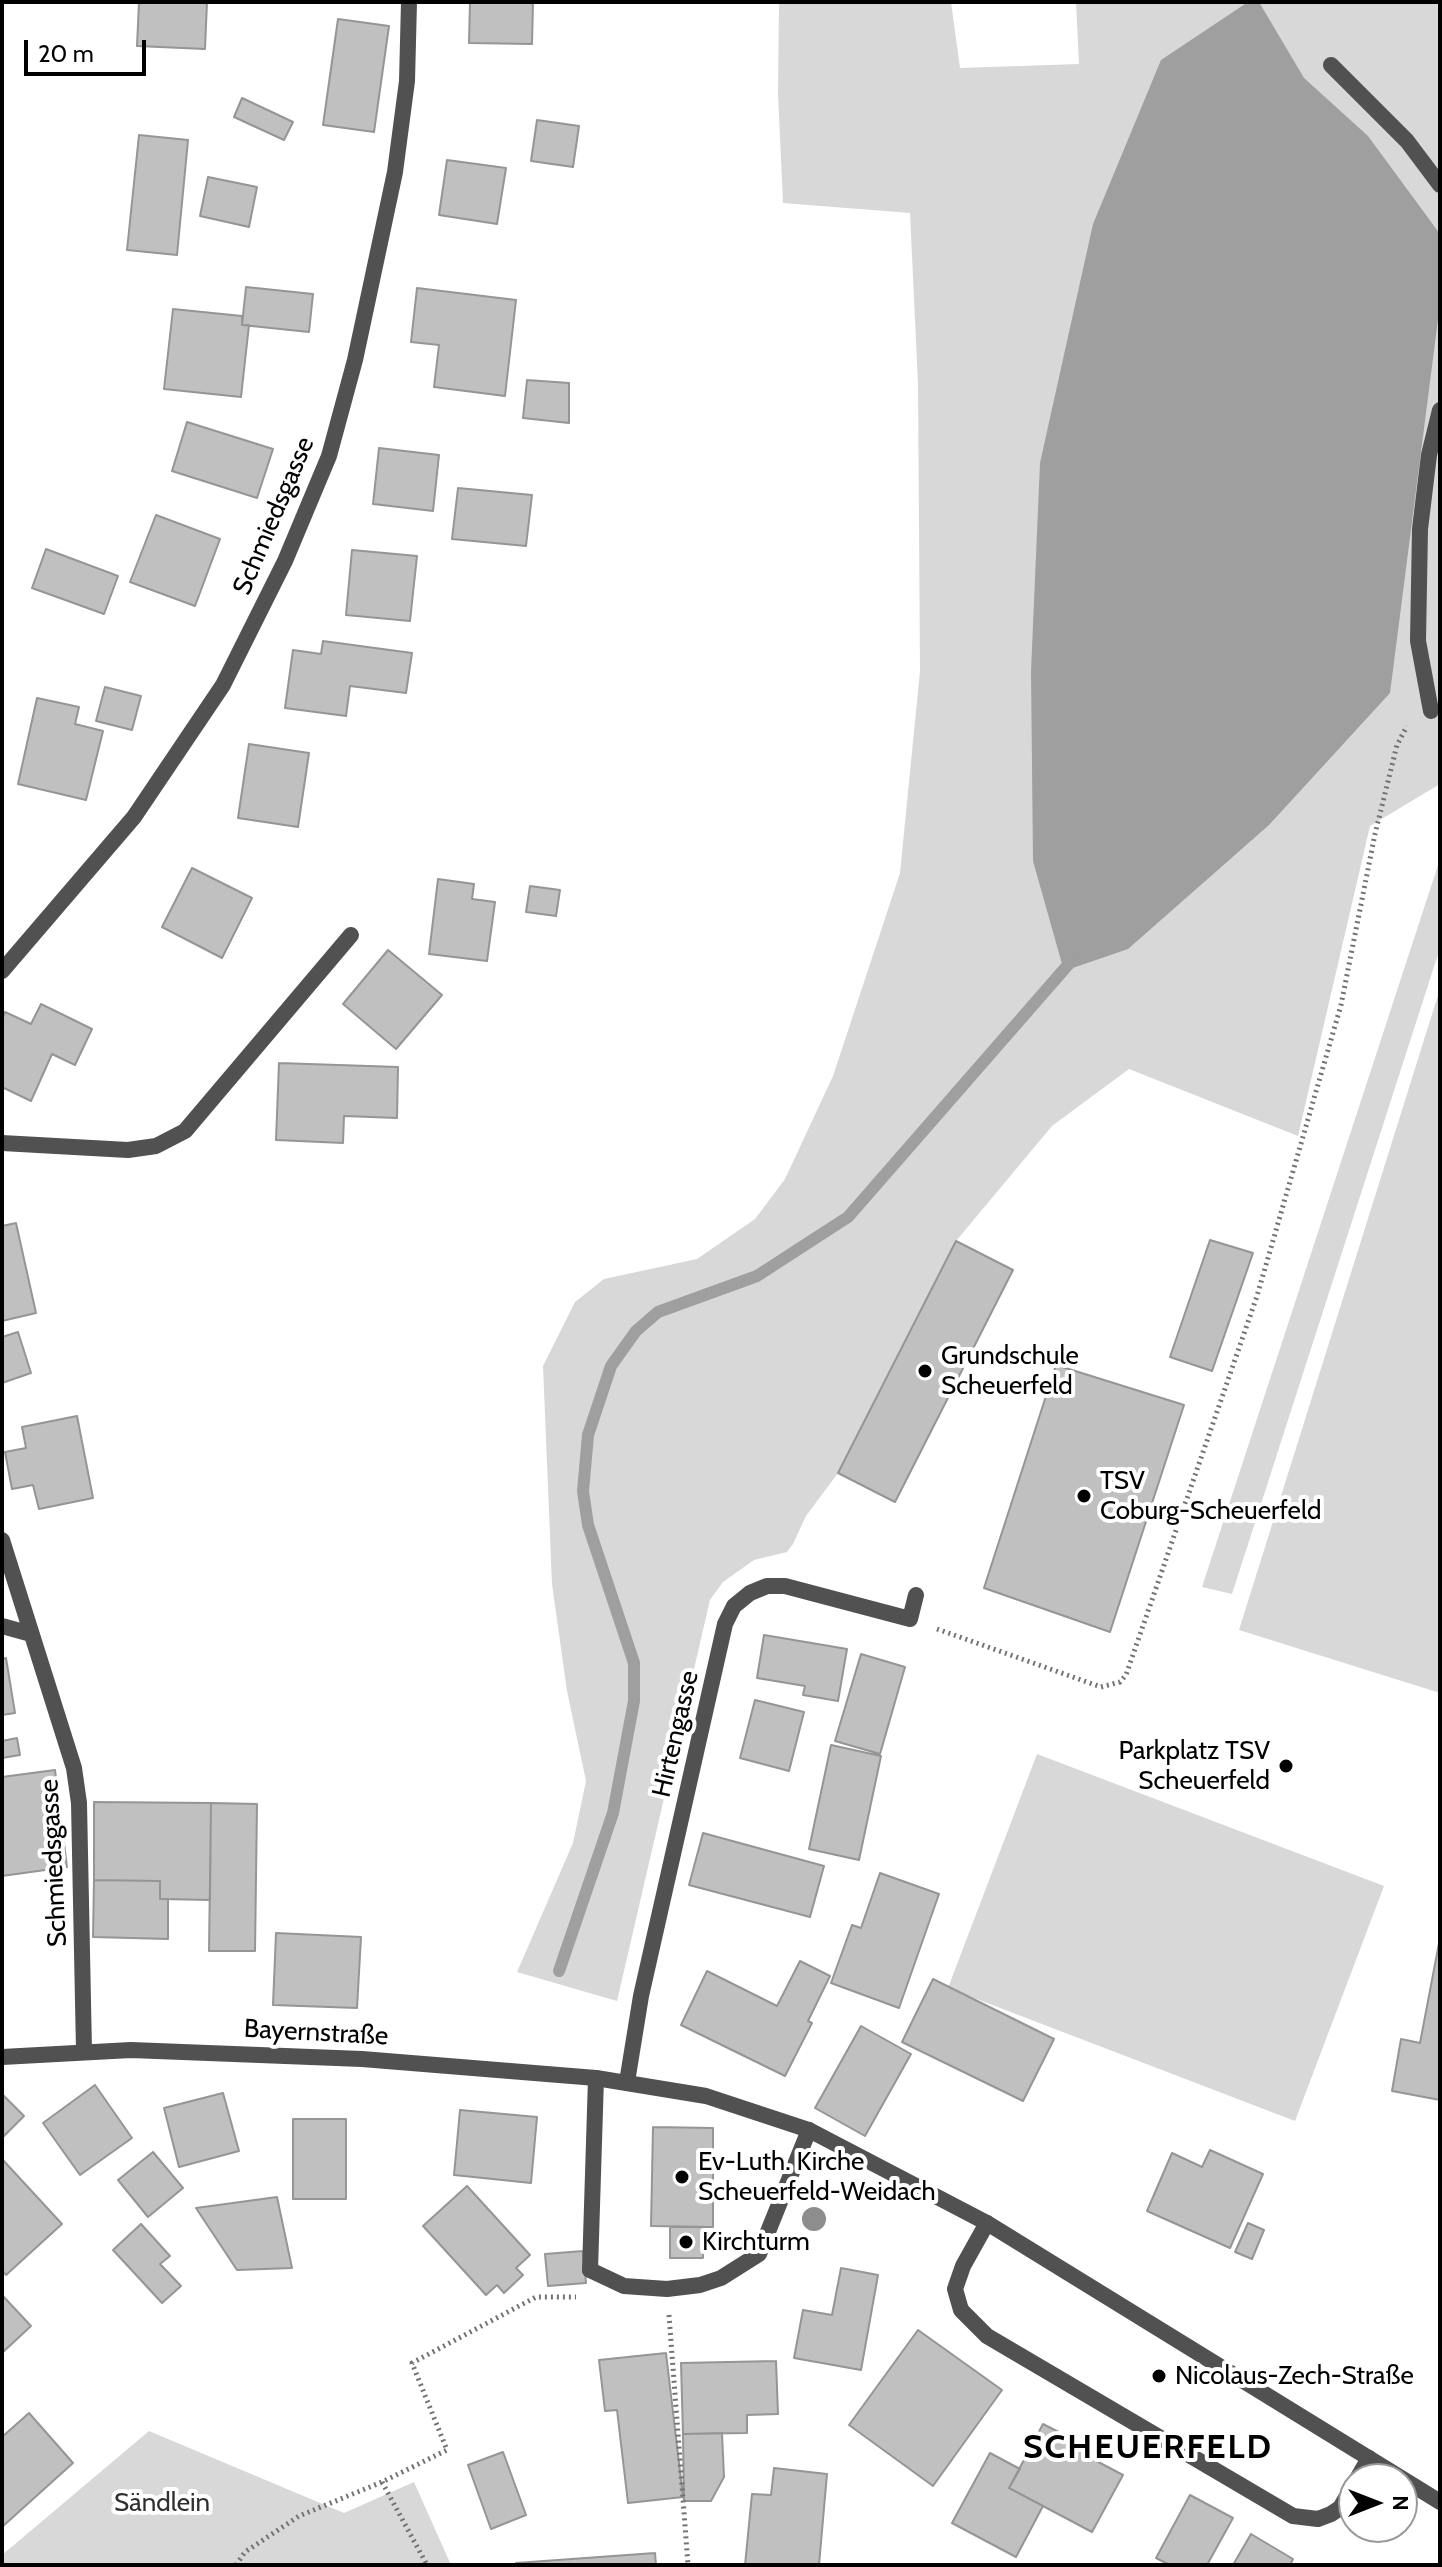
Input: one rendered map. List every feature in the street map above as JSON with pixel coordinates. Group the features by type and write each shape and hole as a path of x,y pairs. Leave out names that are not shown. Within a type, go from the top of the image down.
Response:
{"street":[{"name":"Schmiedsgasse","path":"2,971 143,804 223,685 291,548 329,456 358,346 395,172 407,81 409,2"},
{"path":"1331,65 1407,141 1440,185"},
{"path":"1431,711 1418,641 1420,529 1429,455 1440,410"},
{"path":"2,1143 128,1150 156,1146 185,1131 351,935"},
{"name":"Schmiedsgasse","path":"2,1540 74,1768 79,1803 84,2051"},
{"name":"Hirtengasse","path":"627,2082 644,1981 725,1624 734,1606 750,1593 767,1586 785,1586 910,1619"},
{"path":"910,1619 916,1595"},
{"path":"2,1626 31,1634"},
{"name":"Bayernstraße","path":"2,2057 131,2050 362,2059 486,2067 627,2082"},
{"path":"596,2078 590,2270 624,2286 667,2289 700,2285 721,2278 759,2254 809,2130"},
{"path":"627,2082 706,2096 809,2130 987,2223 1440,2502"},
{"path":"987,2223 963,2266 955,2289 961,2310 987,2336 1293,2516 1318,2519 1338,2509"},
{"path":"1366,2463 1369,2458"}],"path":[{"path":"910,1619 1101,1687 1120,1682 1126,1675 1257,1296 1341,1005 1375,834 1397,745 1409,723 1420,714 1431,711"},
{"path":"667,2289 688,2565"},
{"path":"236,2565 245,2552 299,2516 382,2482 447,2450 412,2363 536,2297 589,2297"},
{"path":"382,2482 427,2565"}],"green space":[{"path":"779,2 951,2 960,68 1079,64 1076,2 1440,2 1440,784 1370,826 1298,1136 1129,1069 1052,1126 956,1241 838,1473 806,1516 793,1544 787,1552 754,1560 723,1582 710,1600 617,2001 517,1972 573,1843 586,1781 567,1691 552,1584 543,1366 575,1302 604,1279 697,1259 755,1219 785,1179 833,1076 900,873 920,671 918,384 910,213 783,203 778,93"},
{"path":"1440,859 1440,948 1232,1594 1202,1587"},
{"path":"1440,992 1440,1693 1239,1630"},
{"path":"1037,1754 1384,1886 1295,2121 948,1988"},
{"name":"Sändlein","path":"149,2431 344,2513 414,2482 451,2565 2,2565 2,2555"}],"shaded area":[{"path":"1248,2 1259,2 1304,78 1368,136 1440,234 1440,304 1390,693 1269,825 1128,949 1064,971 1033,861 1031,671 1040,463 1093,224 1161,60"}],"building":[{"path":"139,2 207,2 205,49 137,46"},
{"path":"470,2 533,2 532,44 469,43"},
{"path":"338,19 389,26 374,132 323,125"},
{"path":"242,98 293,122 284,140 234,117"},
{"path":"537,120 579,126 573,167 531,161"},
{"path":"139,135 188,140 177,255 127,250"},
{"path":"447,160 506,168 497,224 439,215"},
{"path":"208,177 257,187 249,227 200,216"},
{"path":"246,287 313,294 309,332 242,325"},
{"path":"417,288 516,300 505,396 434,387 439,345 411,342"},
{"path":"173,309 242,316 242,325 249,325 241,397 164,389"},
{"path":"527,380 569,383 569,423 523,418"},
{"path":"187,422 273,449 257,498 172,471"},
{"path":"379,448 439,455 433,511 373,504"},
{"path":"458,488 532,495 526,546 452,539"},
{"path":"156,515 220,539 195,606 130,582"},
{"path":"46,549 118,576 104,614 32,588"},
{"path":"352,550 417,556 410,621 346,615"},
{"path":"323,641 412,653 406,693 350,686 346,716 285,708 293,650 321,654"},
{"path":"105,687 141,696 132,730 96,721"},
{"path":"37,698 79,707 75,724 103,731 86,800 18,784"},
{"path":"249,744 309,753 298,827 238,818"},
{"path":"192,868 252,898 222,958 162,927"},
{"path":"438,879 474,884 472,899 495,902 487,961 429,954"},
{"path":"530,886 560,890 556,916 526,912"},
{"path":"388,950 442,995 396,1049 343,1004"},
{"path":"41,1004 92,1029 75,1065 52,1054 31,1101 2,1087 2,1019 5,1012 31,1024"},
{"path":"279,1063 398,1067 397,1118 344,1116 343,1143 276,1140"},
{"path":"16,1223 36,1313 2,1321 2,1226"},
{"path":"1210,1240 1253,1253 1212,1371 1170,1357"},
{"name":"Grundschule Scheuerfeld","path":"956,1241 1013,1270 895,1502 838,1473"},
{"path":"18,1332 31,1373 2,1383 2,1337"},
{"name":"TSV Coburg-Scheuerfeld","path":"1056,1365 1184,1405 1110,1632 984,1588"},
{"path":"77,1416 93,1498 39,1509 33,1485 12,1489 5,1452 26,1448 22,1427"},
{"path":"764,1635 847,1649 838,1701 803,1695 805,1686 757,1678"},
{"path":"861,1654 905,1667 880,1754 835,1741"},
{"path":"6,1658 15,1713 2,1715 2,1659"},
{"path":"755,1700 804,1712 789,1771 740,1758"},
{"path":"17,1738 20,1755 2,1758 2,1741"},
{"path":"831,1745 881,1756 859,1860 809,1849"},
{"path":"55,1770 67,1867 2,1876 2,1777"},
{"path":"94,1802 211,1803 210,1900 160,1899 160,1881 94,1880"},
{"path":"211,1803 257,1804 255,1951 209,1951"},
{"path":"703,1833 824,1866 810,1917 689,1885"},
{"path":"880,1873 939,1894 899,2008 831,1983 852,1925 861,1928"},
{"path":"94,1880 160,1881 160,1899 168,1899 168,1939 93,1937"},
{"path":"276,1933 361,1937 357,2008 273,2005"},
{"path":"1440,1938 1440,2100 1392,2091 1401,2039 1420,2043"},
{"path":"800,1961 830,1976 808,2021 812,2023 785,2076 681,2025 707,1971 777,2006"},
{"path":"933,1979 1054,2039 1023,2101 902,2042"},
{"path":"861,2026 911,2054 865,2136 815,2108"},
{"path":"95,2085 132,2138 80,2175 43,2123"},
{"path":"223,2093 239,2151 179,2167 164,2108"},
{"path":"2,2094 24,2116 2,2138"},
{"path":"460,2110 537,2117 531,2183 454,2175"},
{"path":"293,2119 346,2119 346,2199 293,2199"},
{"name":"Ev-Luth. Kirche Scheuerfeld-Weidach","path":"653,2127 713,2128 713,2227 651,2226"},
{"path":"1210,2150 1263,2174 1230,2248 1147,2211 1172,2153 1202,2167"},
{"path":"153,2152 183,2188 148,2217 118,2180"},
{"path":"2,2159 62,2224 6,2275 2,2270"},
{"path":"467,2186 530,2255 516,2268 523,2275 504,2293 497,2285 486,2295 423,2226"},
{"path":"277,2197 292,2268 237,2270 196,2208"},
{"path":"1248,2223 1264,2230 1252,2259 1235,2252"},
{"path":"141,2224 170,2256 160,2264 181,2286 162,2303 113,2250"},
{"name":"Kirchturm","path":"670,2227 703,2227 703,2258 670,2258"},
{"path":"583,2251 586,2283 548,2286 545,2254"},
{"path":"841,2268 878,2275 861,2370 794,2358 803,2310 832,2315"},
{"path":"2,2295 31,2326 2,2353"},
{"path":"918,2330 1002,2390 933,2486 849,2425"},
{"path":"666,2353 683,2497 628,2503 617,2410 605,2411 599,2360"},
{"path":"776,2361 778,2414 747,2415 747,2433 683,2434 681,2363"},
{"path":"29,2413 73,2463 2,2527 2,2437"},
{"path":"1043,2424 1088,2447 1083,2454 1123,2475 1092,2532 1009,2488"},
{"path":"722,2433 724,2477 711,2501 684,2501 683,2434"},
{"path":"503,2452 526,2515 491,2529 468,2465"},
{"path":"990,2453 1020,2469 1009,2488 1043,2506 1016,2557 952,2523"},
{"path":"774,2468 827,2474 819,2565 745,2565 752,2494 771,2495"},
{"path":"1190,2495 1233,2518 1207,2565 1170,2565 1156,2558"},
{"path":"1251,2534 1293,2559 1290,2565 1233,2565"},
{"path":"655,2553 656,2565 516,2565 516,2563"}],"waterway":[{"path":"559,1971 613,1813 634,1701 634,1663 588,1525 583,1491 588,1435 611,1366 636,1331 658,1312 757,1276 848,1217 1074,958"}],"place":[{"name":"Grundschule Scheuerfeld","path":"925,1371"},
{"name":"TSV Coburg-Scheuerfeld","path":"1084,1496"},
{"name":"Parkplatz TSV Scheuerfeld","path":"1286,1766"},
{"name":"Ev-Luth. Kirche Scheuerfeld-Weidach","path":"682,2177"},
{"name":"Kirchturm","path":"686,2242"},
{"name":"Nicolaus-Zech-Straße","path":"1159,2376"}],"district":[{"name":"SCHEUERFELD","path":"1148,2448"}]}
